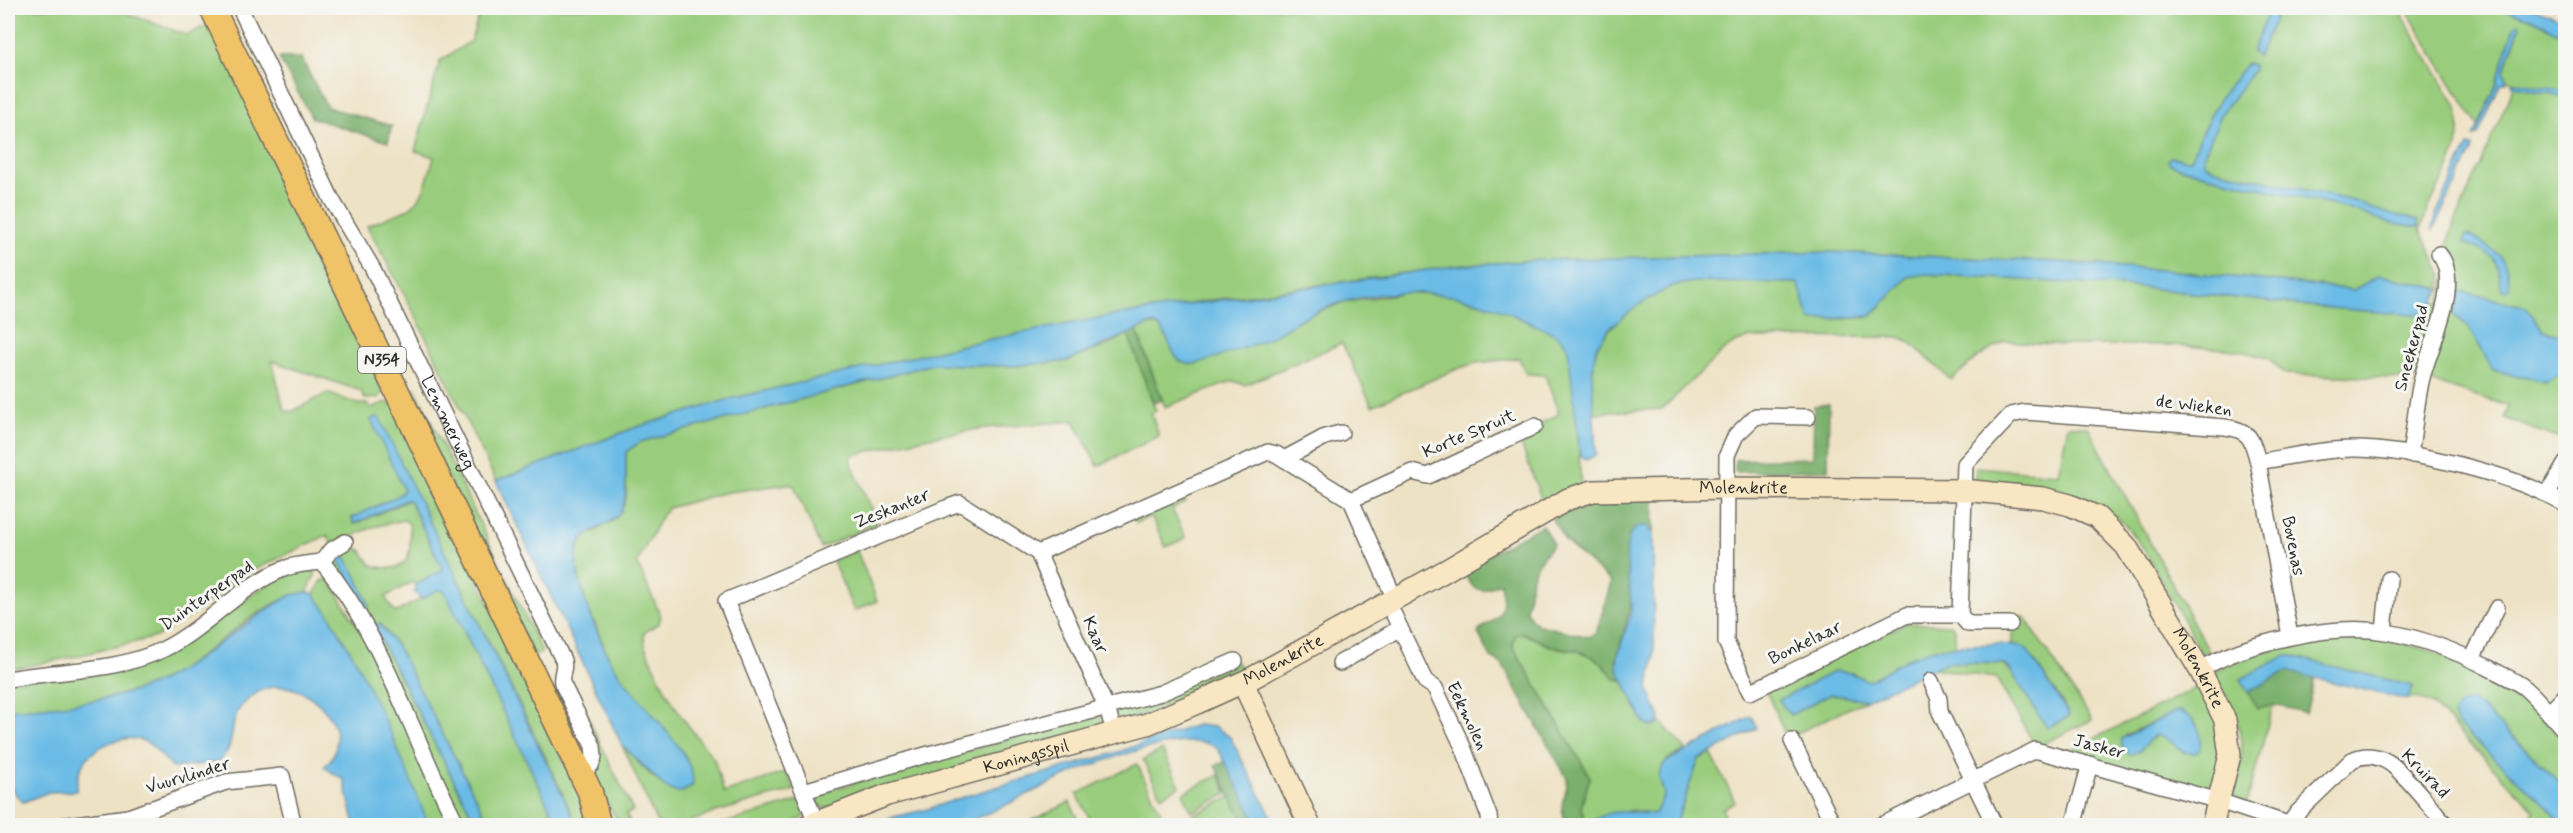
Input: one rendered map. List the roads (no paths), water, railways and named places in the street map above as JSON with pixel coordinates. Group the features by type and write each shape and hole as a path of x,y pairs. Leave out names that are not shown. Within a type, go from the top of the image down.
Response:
{"main road":[{"name":"Lemmerweg","path":"212,8 586,783 599,825"},
{"name":"Lemmerweg","path":"586,783 616,825"}],"street":[{"name":"Lemmerweg","path":"240,8 332,200 373,269 563,660 565,669 561,677 562,682 594,749 586,783"},
{"name":"Sneekerpad","path":"2410,455 2421,380 2447,296 2447,271 2439,254"},
{"name":"de Wieken","path":"1963,490 1965,464 2011,415 2025,411 2238,429 2248,435 2253,443 2258,462"},
{"path":"1727,488 1727,455 1736,435 1756,416 1808,417"},
{"name":"Korte Spruit","path":"1351,500 1412,472 1428,476 1535,426"},
{"path":"1284,459 1325,437 1341,433"},
{"path":"2258,462 2354,449 2410,455 2481,472 2547,493 2565,505"},
{"path":"1038,553 1268,452 1284,459 1351,500 1391,600"},
{"name":"Bovenas","path":"2258,462 2290,636"},
{"path":"2547,493 2565,463"},
{"name":"Molenkrite","path":"1310,825 1243,682 1445,571 1568,499 1593,491 1727,488 1963,490 2043,498 2070,505 2097,517 2126,546 2200,670 2225,720 2230,755 2212,825"},
{"name":"Bonkelaar","path":"1727,488 1726,642 1750,692 1907,615 1960,615"},
{"path":"1963,490 1960,615 1968,624 2010,624"},
{"name":"Zeskanter","path":"811,824 804,791 726,601 960,503 1038,553"},
{"path":"345,542 330,551 322,562 341,585 374,645 458,825"},
{"name":"Kaar","path":"1038,553 1107,709 1115,733"},
{"name":"Duinterperpad","path":"8,679 110,664 153,653 188,636 268,577 287,568 322,562"},
{"path":"2384,631 2389,579"},
{"name":"Eekmolen","path":"1391,600 1400,628 1425,681 1435,688 1463,747 1489,816 1490,825"},
{"path":"2472,659 2497,608"},
{"path":"1340,663 1400,628"},
{"path":"2200,670 2211,663 2257,645 2290,636 2362,630 2384,631 2427,640 2472,659 2524,687 2565,732"},
{"name":"Koningsspil","path":"804,791 929,754 1161,693 1235,661"},
{"path":"1931,681 1940,699 1940,712 1995,825"},
{"name":"Koningsspil","path":"811,824 887,795 1147,724 1243,682"},
{"path":"2549,713 2565,695"},
{"path":"1792,741 1834,825"},
{"name":"Jasker","path":"1880,825 2035,750 2219,801 2292,824"},
{"name":"Kruirad","path":"2292,824 2297,813 2352,760 2362,755 2390,762 2447,825"},
{"path":"2073,825 2090,764"},
{"name":"Vuurvlinder","path":"129,821 226,782 282,776 294,825"},
{"path":"60,825 129,821"}],"water":[{"path":"2270,8 2280,8 2258,56 2252,52"},
{"path":"2494,8 2533,8 2563,20 2565,21 2565,37 2532,18"},
{"path":"2519,23 2520,27 2504,71 2507,82 2500,85 2478,135 2474,136 2495,88 2514,27"},
{"path":"2247,63 2254,66 2254,70 2222,113 2203,157 2205,163 2215,169 2357,202 2375,210 2419,220 2419,227 2387,222 2345,208 2201,174 2170,164 2168,160 2171,157 2189,160 2192,158 2202,132 2220,98"},
{"path":"2513,82 2559,90 2565,92 2565,97 2518,87 2512,85"},
{"path":"2469,145 2473,146 2472,151 2433,230 2436,214"},
{"path":"2468,235 2499,255 2507,268 2509,277 2509,288 2506,291 2502,290 2493,259 2483,251 2464,243 2465,236"},
{"path":"1829,252 2058,262 2174,271 2354,290 2380,275 2441,289 2424,314 2414,315 2139,287 1926,274 1908,277 1871,316 1810,320 1798,283 1693,282 1672,286 1640,304 1610,328 1596,347 1592,376 1596,455 1586,460 1580,454 1568,349 1559,338 1547,330 1495,307 1440,294 1412,293 1385,294 1330,306 1305,317 1263,341 1198,363 1183,363 1177,359 1163,332 1151,324 1067,361 1013,366 933,364 640,442 626,452 625,501 620,513 584,537 578,547 579,578 590,615 609,658 685,758 692,773 692,786 682,792 675,792 665,787 622,745 496,481 637,427 730,399 981,341 1104,317 1455,266 1539,260"},
{"path":"2465,292 2526,307 2543,330 2565,335 2565,371 2546,382 2493,370 2468,326 2453,314 2459,293"},
{"path":"376,416 380,419 577,825 558,825 445,592 439,589 422,599 414,592 417,590 415,585 443,570 410,501 406,500 354,524 352,518 398,496 404,490 371,420"},
{"path":"1647,526 1653,534 1654,659 1648,689 1660,717 1658,724 1651,726 1643,721 1617,667 1631,612 1627,546 1630,535 1636,528"},
{"path":"344,555 369,605 365,610 338,558"},
{"path":"307,592 314,594 327,611 355,659 393,738 429,825 355,825 344,780 324,767 334,752 336,736 331,720 320,705 305,694 288,688 271,687 254,695 240,707 228,749 218,762 173,768 146,742 129,739 111,742 88,757 80,770 76,791 49,792 23,802 8,785 8,710 92,701 154,684 198,659 274,605 291,595"},
{"path":"379,623 398,648 490,825 477,825 373,625"},
{"path":"1999,644 2023,647 2028,651 2070,716 2047,728 2009,668 2002,664 1947,662 1866,700 1830,694 1790,715 1779,700 1835,671 1851,673 1868,681 1904,660 1928,651 1954,646"},
{"path":"2285,656 2413,686 2408,700 2286,671 2248,692 2241,679"},
{"path":"2469,701 2476,703 2565,787 2565,825 2561,825 2554,814 2456,723 2454,712 2461,704"},
{"path":"2176,711 2188,716 2197,726 2201,739 2198,752 2186,752 2167,739 2155,735 2140,750 2128,754 2121,744 2121,739"},
{"path":"1751,716 1757,728 1699,759 1675,825 1589,825 1612,812 1655,814 1664,794 1659,777 1664,763"},
{"path":"1197,725 1215,727 1230,737 1276,825 1258,825 1218,749 1206,743 1189,742 1146,749 1101,762 957,825 929,827 875,825 894,817 1112,754"}]}
